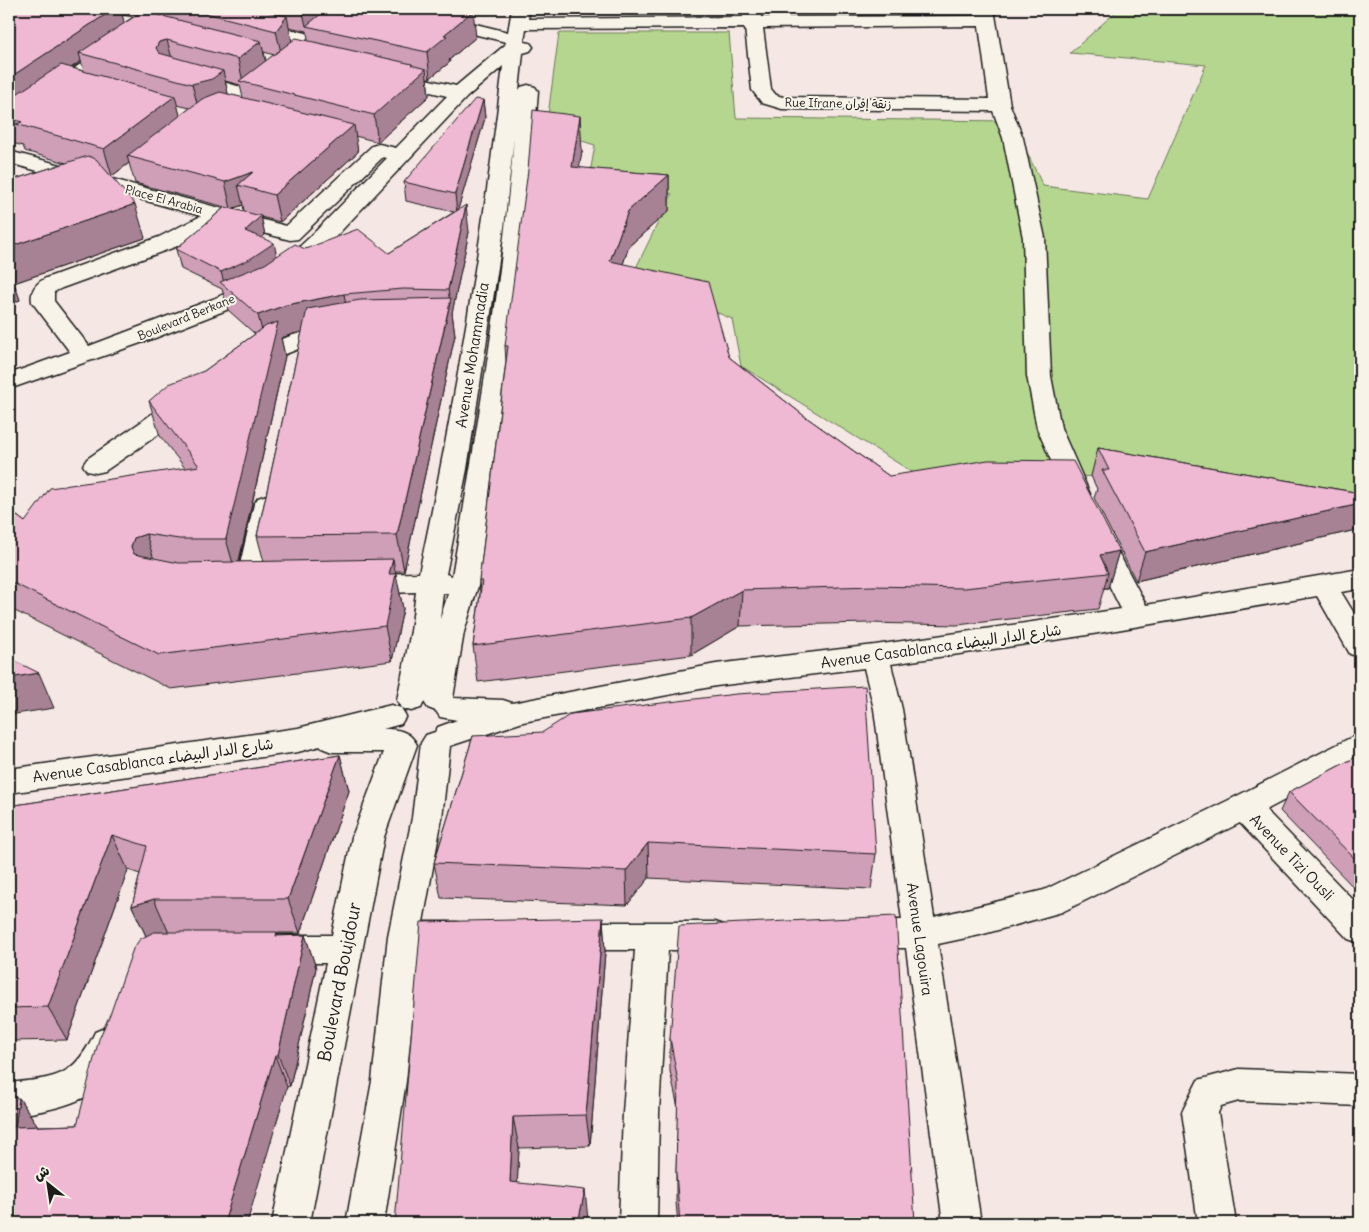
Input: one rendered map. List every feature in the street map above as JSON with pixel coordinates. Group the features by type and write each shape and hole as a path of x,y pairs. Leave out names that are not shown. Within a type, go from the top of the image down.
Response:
{"street":[{"path":"9,121 175,9"},
{"path":"394,9 524,28 751,16 986,15 1000,105 1013,138 1034,238 1038,376 1049,428 1079,498 1138,616"},
{"name":"Rue Ifrane زنقة إفران","path":"751,16 762,90 769,99 782,103 1000,105"},
{"path":"127,23 164,33"},
{"path":"243,23 309,40"},
{"path":"298,56 300,47 324,28"},
{"name":"Avenue Mohammadia","path":"421,724 425,631 431,582 454,469 468,327 501,171 475,107 524,28"},
{"name":"Avenue Mohammadia","path":"421,724 464,586 484,467 519,205 524,28"},
{"name":"Boulevard Berkane","path":"9,382 221,304 262,284 293,265 318,242 401,155 475,107 524,28"},
{"path":"173,74 241,100 264,83"},
{"path":"375,74 475,107"},
{"path":"66,82 93,90"},
{"name":"Place El Arabia","path":"9,157 123,180 220,215 290,234 369,148 401,155"},
{"path":"84,355 42,302 42,290 54,283 167,242 220,215"},
{"path":"468,327 502,322"},
{"path":"229,372 245,362 303,339 357,329"},
{"path":"298,366 303,339"},
{"path":"96,465 206,386"},
{"path":"272,485 239,586 277,585"},
{"name":"Avenue Casablanca شارع الدار البيضاء","path":"9,780 522,711 716,675 876,656 1324,587 1360,579"},
{"path":"335,584 431,582 464,586"},
{"path":"1324,587 1360,647"},
{"name":"Avenue Lagouira","path":"876,656 888,709 962,1223"},
{"path":"365,1223 389,1081 404,936 427,818 421,724"},
{"name":"Boulevard Boujdour","path":"291,1223 368,837 421,724"},
{"path":"830,935 919,934 1051,902 1244,807 1360,746"},
{"name":"Avenue Tizi Ousli","path":"1244,807 1360,929"},
{"path":"543,936 741,935"},
{"path":"404,936 484,936"},
{"path":"638,1223 641,1113 652,936"},
{"path":"239,949 346,949"},
{"path":"9,1098 47,1093 68,1087 89,1076 103,1054 118,1012"},
{"path":"1217,1223 1200,1112 1210,1092 1239,1085 1360,1090"}],"green space":[{"path":"1119,9 1360,9 1360,504 1136,476 922,478 741,366 732,319 632,276 672,194 588,185 595,145 546,130 559,33 729,33 736,118 1012,121 1043,186 1148,199 1206,65 1070,53"}],"building":[{"path":"9,9 114,9 9,78"},
{"path":"190,9 255,9 287,16 276,31"},
{"path":"327,9 465,9 473,11 427,52 306,26"},
{"path":"143,11 261,41 238,59 167,40 159,42 156,48 159,53 223,71 212,79 192,84 79,53"},
{"path":"296,38 412,64 426,69 374,115 239,81"},
{"path":"61,65 175,96 104,149 16,124 22,122 9,118 9,99"},
{"path":"220,92 354,125 274,195 238,185 253,172 225,182 127,156 202,99"},
{"path":"475,99 483,100 455,194 404,182"},
{"path":"533,110 580,116 572,167 669,175 628,211 610,261 708,282 729,357 803,415 889,476 988,460 1073,461 1119,551 1100,555 1108,573 964,588 873,586 742,590 691,618 473,646 482,581 479,581 508,346 505,346 528,170"},
{"path":"88,156 96,159 135,204 9,247 9,181"},
{"path":"466,205 448,290 403,289 344,294 286,305 258,315 220,282 265,264 295,244 305,249 358,229 389,253"},
{"path":"225,207 261,216 245,231 274,243 250,259 221,272 176,249"},
{"path":"451,298 397,535 257,536 307,309 360,300"},
{"path":"278,322 226,539 179,539 146,534 134,538 131,547 134,554 179,563 393,559 389,574 396,574 385,626 159,655 9,581 9,510 25,522 50,488 199,466 149,401 169,384 204,371 266,326"},
{"path":"1098,448 1360,493 1360,504 1145,552 1102,470 1109,470"},
{"path":"9,658 39,673 9,678"},
{"path":"865,686 876,854 648,843 626,871 434,863 473,736 543,732 571,714 736,694"},
{"path":"340,755 288,899 154,899 132,906 147,846 112,835 48,1007 9,1008 9,806"},
{"path":"1360,755 1360,864 1289,792"},
{"path":"896,916 915,1223 680,1223 676,1173 678,1082 670,1038 679,926"},
{"path":"603,918 586,1115 513,1117 510,1182 585,1190 578,1223 395,1223 421,922"},
{"path":"154,932 277,932 276,936 305,935 278,1055 275,1055 224,1223 9,1223 9,1097 19,1098 15,1127 77,1125 99,1039 111,1012 133,949 140,939"}]}
